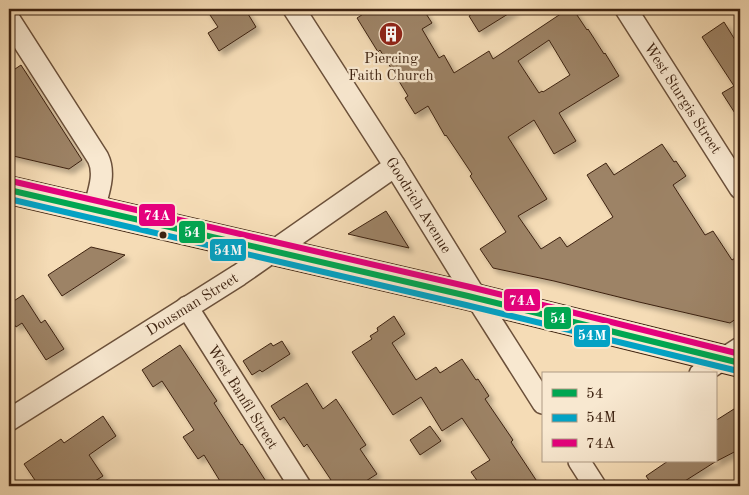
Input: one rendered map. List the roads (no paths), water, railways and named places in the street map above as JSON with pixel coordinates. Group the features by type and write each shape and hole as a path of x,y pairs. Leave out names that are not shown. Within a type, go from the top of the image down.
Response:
{"main road":[{"path":"9,190 734,357"}],"street":[{"name":"Goodrich Avenue","path":"294,9 396,166 542,401"},
{"name":"West Sturgis Street","path":"626,9 740,188"},
{"path":"9,19 101,164 102,180 94,210"},
{"name":"Dousman Street","path":"9,420 239,275 396,166"},
{"name":"West Banfil Street","path":"187,307 300,486"},
{"path":"704,372 734,357"},
{"path":"581,462 595,486"}],"place":[{"name":"Piercing Faith Church","path":"391,34"}]}
